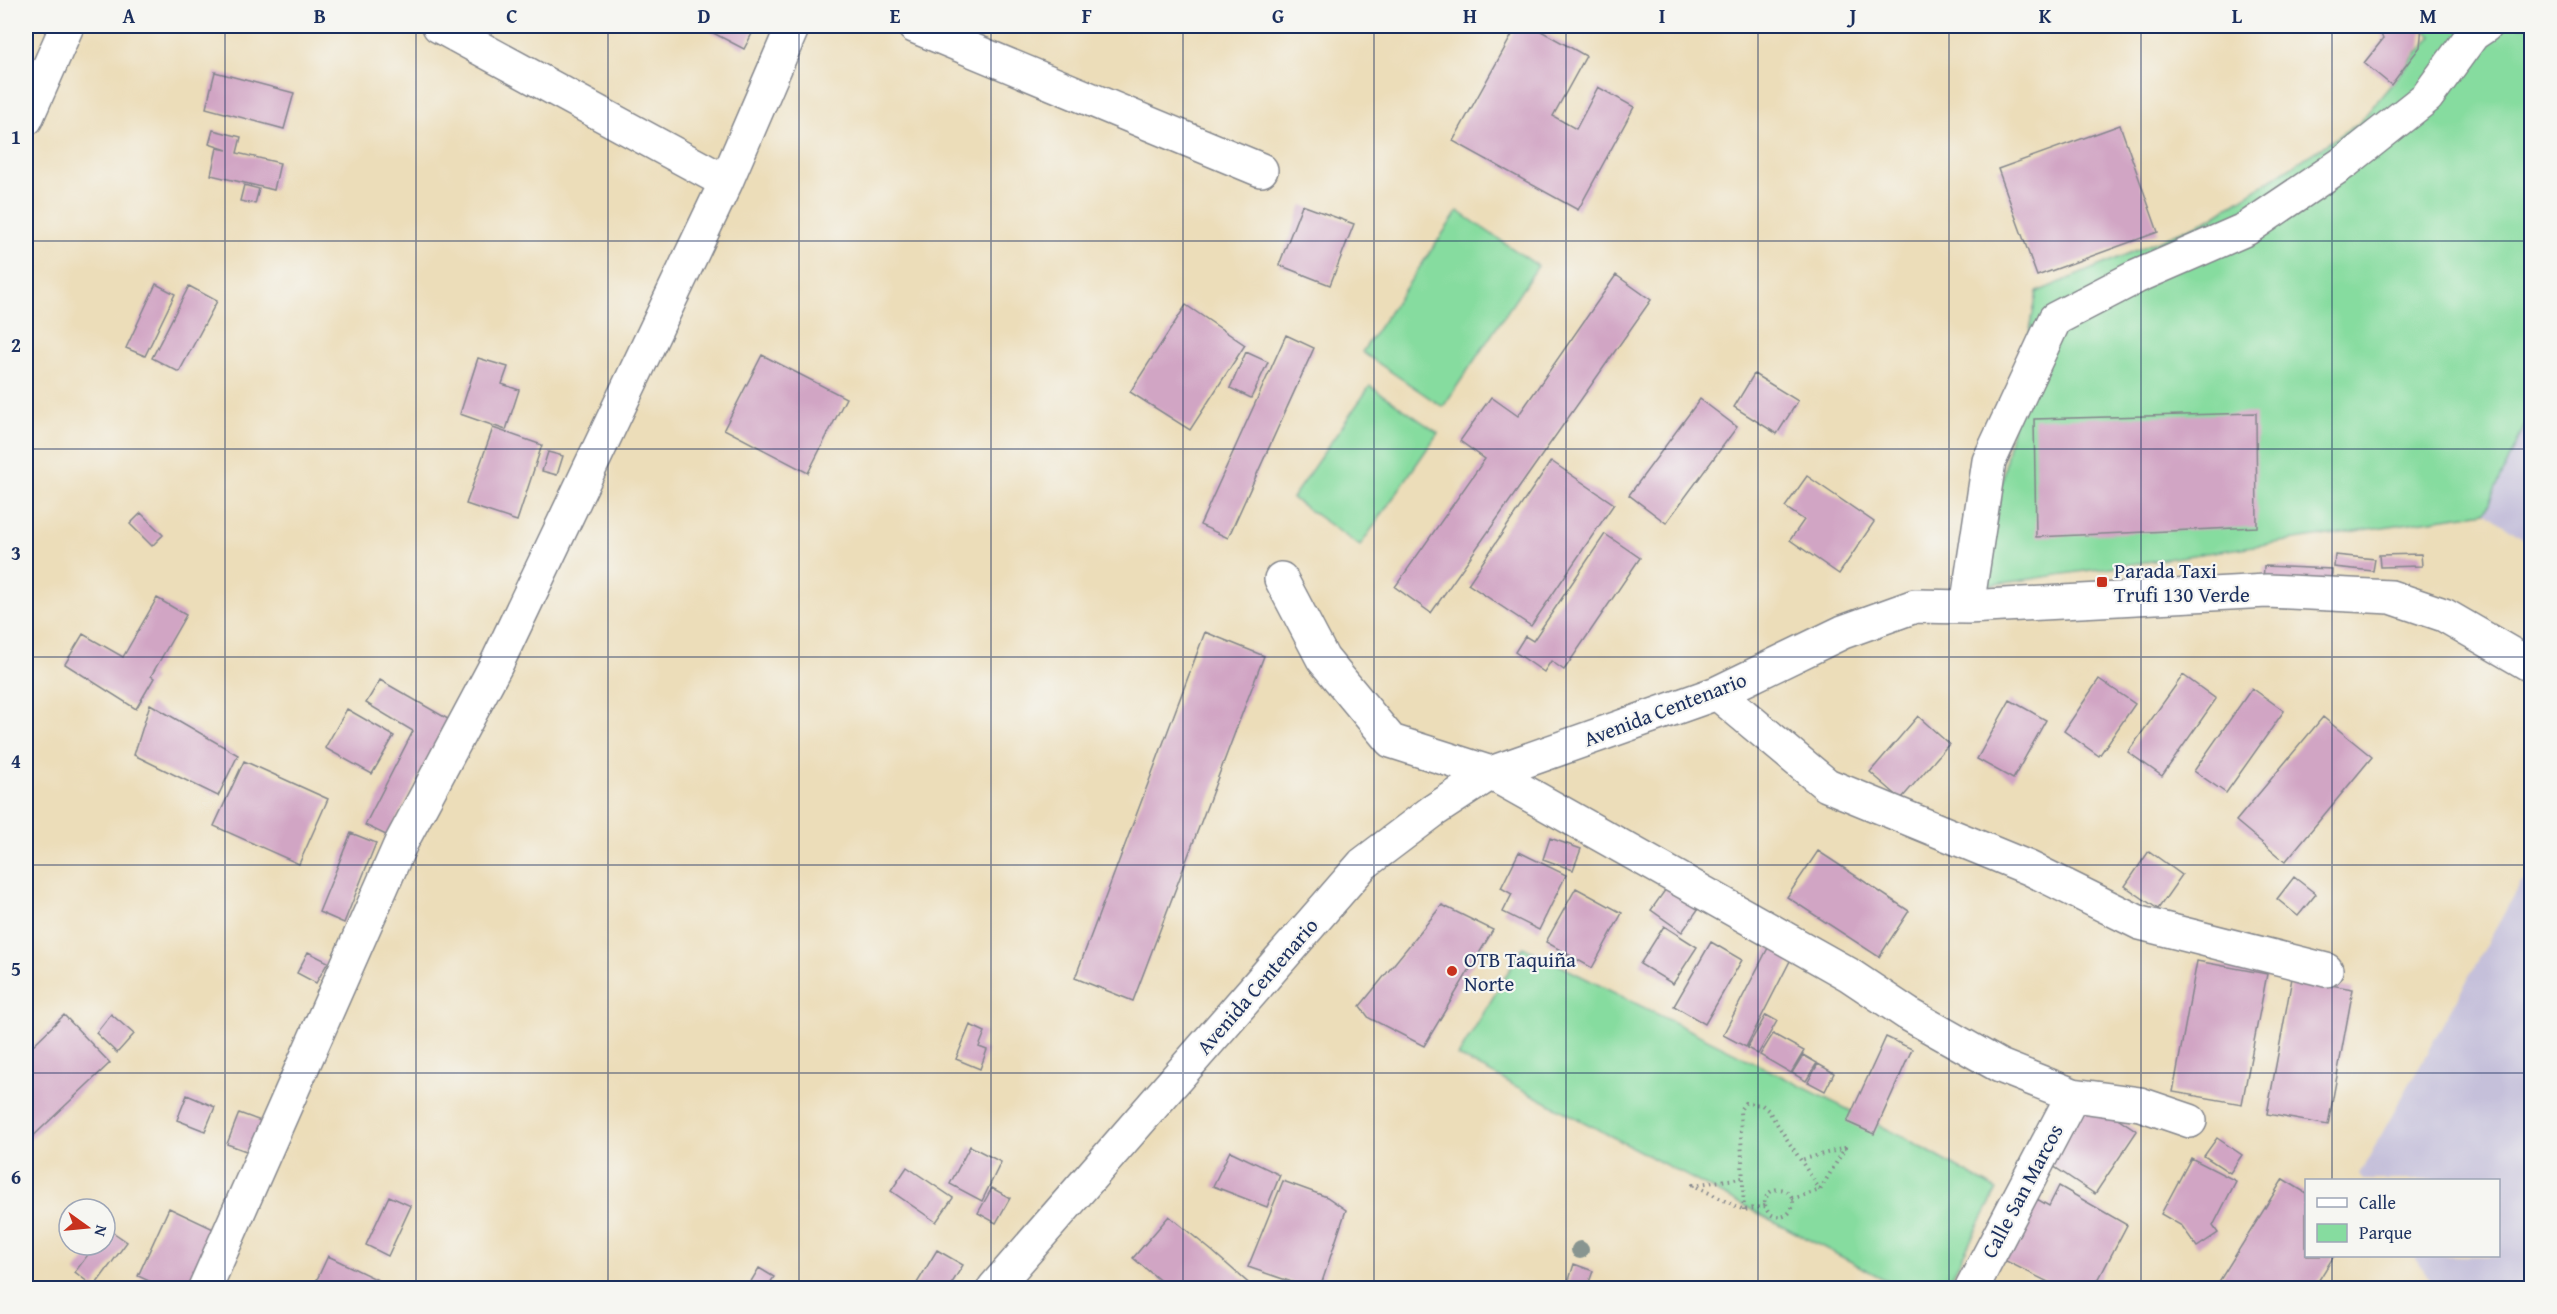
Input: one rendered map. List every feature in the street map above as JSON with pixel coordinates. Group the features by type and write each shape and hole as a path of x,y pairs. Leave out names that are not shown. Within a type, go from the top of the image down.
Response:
{"street":[{"path":"26,118 67,26"},
{"path":"439,26 726,182"},
{"path":"205,1288 401,843 496,665 726,182 793,26"},
{"path":"915,26 1261,170"},
{"path":"1967,607 1989,461 2055,319 2136,277 2256,223 2345,162 2427,97 2473,34 2485,26"},
{"path":"1281,579 1323,659 1391,741 1491,773 1848,974 1908,1014 1990,1060 2073,1095 2140,1104 2190,1121"},
{"name":"Avenida Centenario","path":"994,1288 1363,864 1432,811 1491,773 1717,693 1843,632 1915,606 1967,607 2267,591 2391,597 2444,615 2532,666"},
{"path":"1717,693 1827,785 2029,868 2140,923 2326,970"},
{"name":"Calle San Marcos","path":"1972,1288 2073,1095"}],"path":[{"path":"1744,1210 1740,1110 1745,1103 1762,1105 1768,1110 1820,1190"},
{"path":"1792,1199 1820,1190 1845,1148 1801,1160"},
{"path":"1742,1178 1693,1185 1744,1210 1765,1206"},
{"path":"1774,1190 1786,1191 1792,1199 1791,1211 1782,1217 1770,1215 1765,1206 1767,1196 1774,1190"}],"shaded area":[{"path":"2531,412 2531,544 2485,512"},
{"path":"2531,877 2531,1288 2436,1288 2415,1257 2500,1257 2500,1179 2362,1179 2359,1175 2521,883"}],"green space":[{"path":"2419,26 2531,26 2531,412 2485,512 1983,586 2037,292 2208,220 2358,124 2432,36"},
{"path":"1458,211 1538,266 1443,407 1362,352"},
{"path":"1370,386 1438,433 1360,546 1292,498"},
{"path":"1523,947 1905,1138 1997,1190 1946,1288 1901,1288 1458,1056"}],"building":[{"path":"700,26 756,26 744,49"},
{"path":"1517,26 1532,26 1586,56 1553,116 1576,129 1598,87 1634,107 1578,210 1453,141"},
{"path":"2378,26 2422,26 2420,47 2391,85 2364,63 2383,39"},
{"path":"215,72 294,93 284,129 206,108"},
{"path":"2120,125 2158,232 2037,276 1998,169"},
{"path":"213,130 241,137 237,153 280,163 274,190 211,175 217,148 227,150 209,144"},
{"path":"244,185 259,189 255,204 240,201"},
{"path":"1302,205 1354,224 1330,285 1279,265"},
{"path":"1616,275 1651,300 1431,613 1395,587 1485,459 1460,441 1491,397 1518,416"},
{"path":"156,284 175,294 145,356 126,348"},
{"path":"189,286 217,301 179,372 152,358"},
{"path":"1186,305 1245,345 1190,430 1130,392"},
{"path":"1286,335 1314,348 1228,538 1200,525"},
{"path":"1246,352 1268,362 1251,398 1230,388"},
{"path":"762,355 846,398 808,473 724,429"},
{"path":"478,358 508,367 502,384 519,390 506,430 460,414"},
{"path":"1754,374 1798,401 1777,434 1734,407"},
{"path":"1700,399 1737,427 1666,523 1629,495"},
{"path":"2256,413 2257,527 2036,537 2034,419"},
{"path":"493,428 542,445 517,521 466,504"},
{"path":"548,452 563,456 557,475 542,471"},
{"path":"1551,461 1614,504 1531,626 1468,584"},
{"path":"1807,476 1874,522 1839,574 1790,540 1804,520 1785,507"},
{"path":"141,513 163,535 152,546 130,524"},
{"path":"1605,534 1640,558 1564,670 1551,661 1544,672 1515,652 1525,636 1533,641"},
{"path":"2421,554 2422,566 2380,567 2379,555"},
{"path":"2335,555 2375,559 2373,571 2334,567"},
{"path":"2264,566 2332,569 2331,585 2263,583"},
{"path":"157,598 186,615 151,676 154,678 136,709 65,664 83,634 123,657"},
{"path":"1205,632 1264,656 1133,1001 1075,978"},
{"path":"2183,675 2216,699 2162,776 2128,752"},
{"path":"2099,679 2135,704 2099,756 2064,731"},
{"path":"380,680 448,719 388,836 365,825 413,731 366,703"},
{"path":"2252,688 2284,711 2226,793 2194,771"},
{"path":"2010,700 2046,720 2013,779 1977,759"},
{"path":"150,704 238,755 218,796 134,755"},
{"path":"347,709 394,736 372,774 325,748"},
{"path":"1918,716 1949,744 1901,799 1870,772"},
{"path":"2323,717 2372,757 2285,862 2236,821"},
{"path":"244,761 328,799 299,864 214,826"},
{"path":"351,833 376,843 344,923 319,912"},
{"path":"1550,838 1581,849 1573,870 1543,859"},
{"path":"1818,851 1909,911 1879,957 1787,897"},
{"path":"2149,851 2182,875 2158,909 2125,886"},
{"path":"1519,852 1566,875 1539,930 1503,912 1512,894 1501,888"},
{"path":"2294,877 2316,894 2298,916 2277,899"},
{"path":"1668,886 1699,908 1682,932 1651,910"},
{"path":"1576,888 1622,913 1592,968 1546,942"},
{"path":"1442,905 1493,930 1424,1046 1369,1018 1360,1006"},
{"path":"1664,926 1697,947 1673,984 1640,964"},
{"path":"1711,942 1742,960 1705,1024 1674,1006"},
{"path":"1769,946 1792,957 1746,1047 1723,1035"},
{"path":"308,952 328,962 316,983 297,973"},
{"path":"2197,961 2267,974 2242,1104 2173,1092"},
{"path":"2292,978 2353,989 2328,1125 2267,1114"},
{"path":"111,1014 134,1034 117,1053 96,1033"},
{"path":"64,1015 110,1063 26,1143 26,1052"},
{"path":"1766,1015 1777,1021 1758,1054 1747,1048"},
{"path":"970,1025 985,1032 979,1047 987,1050 980,1069 956,1059"},
{"path":"1773,1034 1804,1051 1791,1073 1760,1055"},
{"path":"1886,1037 1912,1049 1874,1134 1847,1122"},
{"path":"1803,1055 1817,1063 1806,1081 1792,1073"},
{"path":"1818,1064 1834,1073 1825,1091 1808,1082"},
{"path":"187,1095 215,1107 205,1131 177,1120"},
{"path":"2089,1099 2137,1131 2095,1194 2047,1162"},
{"path":"239,1113 269,1124 257,1155 227,1144"},
{"path":"2217,1138 2242,1155 2230,1173 2204,1156"},
{"path":"970,1146 1001,1162 982,1201 950,1184"},
{"path":"1230,1151 1280,1175 1267,1207 1213,1186"},
{"path":"2191,1158 2236,1181 2213,1226 2218,1233 2197,1247 2182,1226 2161,1214"},
{"path":"907,1167 953,1198 936,1222 891,1191"},
{"path":"2283,1179 2305,1192 2305,1257 2333,1257 2314,1288 2215,1288"},
{"path":"1283,1181 1327,1197 1346,1210 1320,1288 1309,1288 1248,1267"},
{"path":"2059,1186 2127,1225 2094,1288 2060,1288 2004,1260 2037,1199 2049,1206"},
{"path":"992,1188 1010,1198 996,1223 978,1213"},
{"path":"389,1196 411,1206 388,1256 366,1245"},
{"path":"169,1208 222,1233 196,1288 164,1288 138,1276"},
{"path":"1169,1216 1254,1288 1169,1288 1133,1258"},
{"path":"117,1235 127,1242 117,1256"},
{"path":"937,1250 963,1265 949,1288 914,1288"},
{"path":"328,1256 380,1281 376,1288 313,1288"},
{"path":"86,1257 116,1257 94,1287 75,1272"},
{"path":"1574,1264 1593,1271 1587,1288 1568,1283"},
{"path":"759,1268 774,1277 767,1288 747,1288"}],"place":[{"name":"Parada Taxi Trufi 130 Verde","path":"2102,582"},
{"name":"OTB Taquiña Norte","path":"1452,971"}]}
